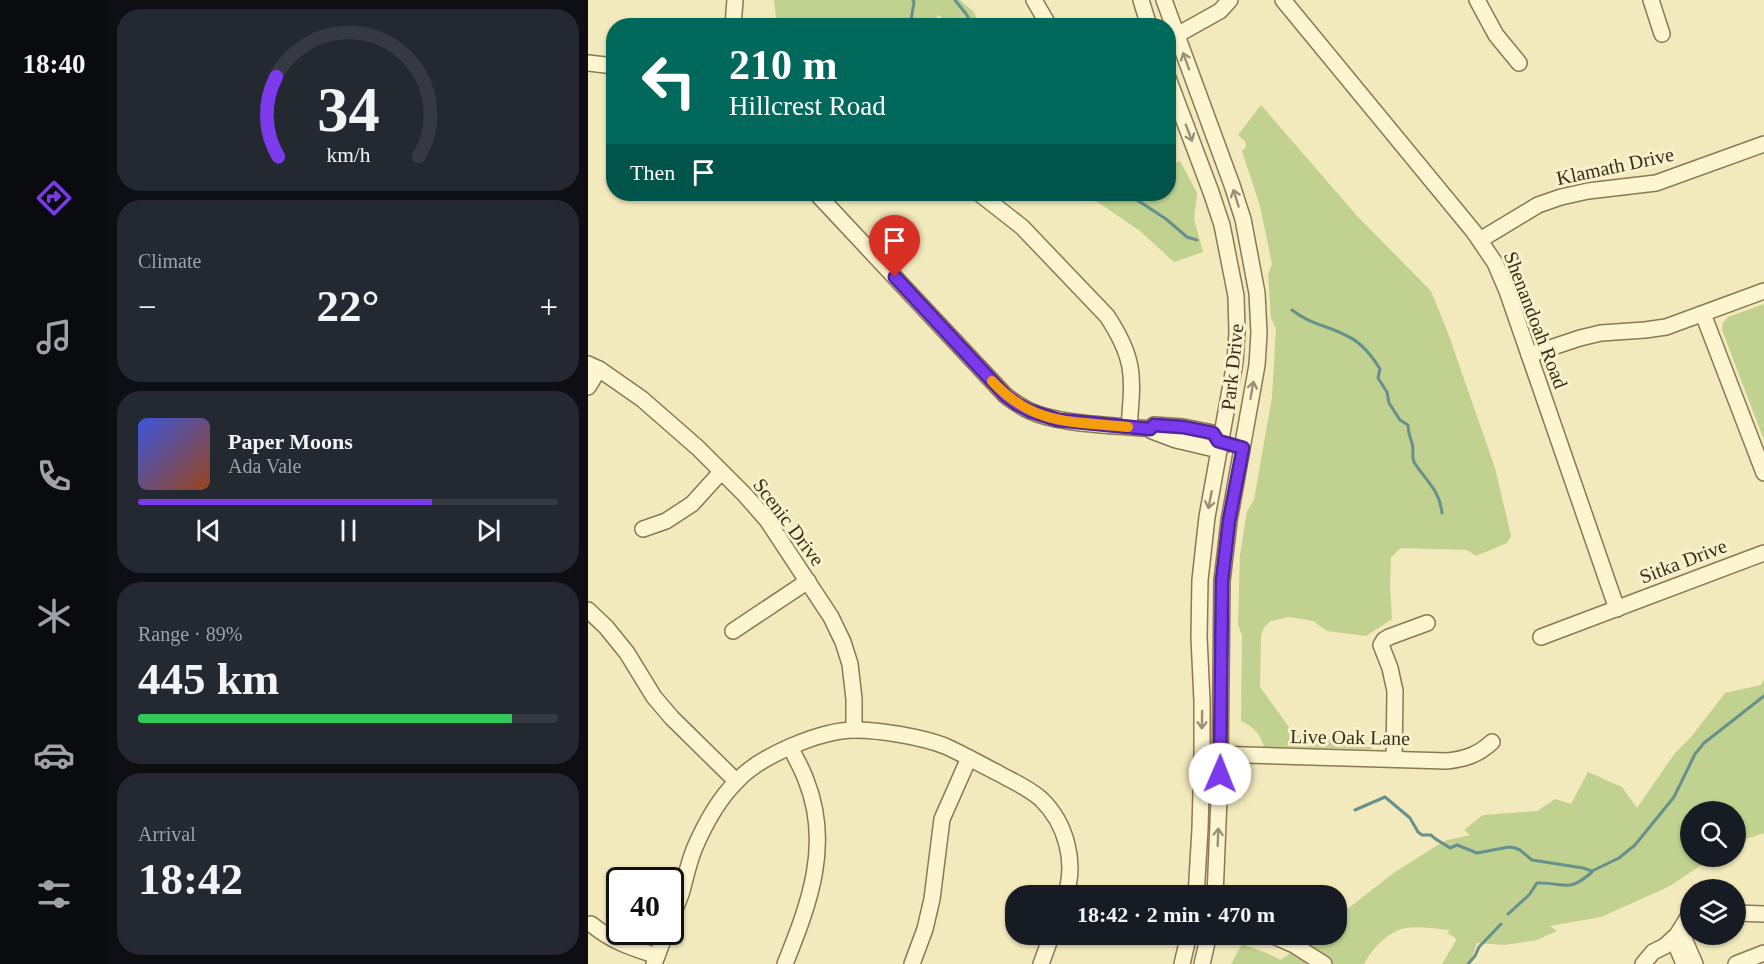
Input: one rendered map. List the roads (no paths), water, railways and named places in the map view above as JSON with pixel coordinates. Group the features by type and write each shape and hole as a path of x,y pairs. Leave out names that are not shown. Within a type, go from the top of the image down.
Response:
{"street":[{"path":"734,18 735,0"},
{"path":"1035,0 1045,18"},
{"path":"1141,0 1147,18"},
{"name":"Park Drive","path":"1164,0 1168,18"},
{"path":"1176,36 1220,11 1230,0"},
{"name":"Shenandoah Road","path":"1283,0 1480,240 1495,263 1507,291 1617,609"},
{"path":"1477,0 1496,35 1519,63"},
{"path":"1650,0 1662,34"},
{"name":"Park Drive","path":"1176,48 1232,185 1243,219 1257,293 1259,333 1257,365 1229,521 1222,581 1215,885"},
{"path":"588,63 606,65"},
{"name":"Park Drive","path":"1176,99 1222,225 1236,296 1237,332 1235,362 1207,518 1200,579 1202,754 1197,885"},
{"name":"Klamath Drive","path":"1480,240 1538,205 1561,197 1588,191 1656,183 1764,144"},
{"path":"824,201 1006,396 1030,411 1058,420 1150,429 1154,425 1177,433 1213,433 1220,442 1243,448"},
{"path":"989,201 1022,227 1107,316 1127,353 1131,367 1129,427"},
{"path":"1529,356 1601,333 1655,329 1764,291"},
{"path":"1703,314 1764,473"},
{"path":"588,387 594,366"},
{"name":"Scenic Drive","path":"594,366 642,399 698,448 767,520 831,617 843,642 850,664 854,699 854,730"},
{"path":"643,529 666,521 692,504 721,472"},
{"name":"Sitka Drive","path":"1541,637 1764,553"},
{"path":"732,631 808,581"},
{"path":"588,609 627,653 654,697 672,718 736,781"},
{"path":"1394,759 1395,691 1390,668 1381,645 1389,637 1427,623"},
{"path":"684,883 694,849 708,819 736,781 758,764 790,747 833,733 854,730 878,731 944,746 1023,786 1040,798 1053,814 1068,845 1070,864 1067,885"},
{"name":"Live Oak Lane","path":"1202,754 1461,759 1474,756 1492,742"},
{"path":"785,964 813,887 817,843 814,807 807,781 790,747"},
{"path":"912,964 925,929 932,899 942,819 969,758"},
{"path":"1746,914 1764,915"},
{"path":"591,924 606,936 656,960 661,945"},
{"path":"1643,964 1653,952 1665,946 1680,930"},
{"path":"1677,935 1685,941 1688,960"},
{"path":"1041,964 1048,945"},
{"path":"1182,964 1186,945"},
{"path":"1202,964 1206,945"},
{"path":"1294,945 1324,964"},
{"path":"1736,964 1764,953"}],"waterway":[{"path":"911,18 913,0"},
{"path":"955,0 968,18"},
{"path":"1139,201 1166,219 1187,237 1197,240"},
{"path":"1292,310 1306,319 1352,339 1373,359 1380,369 1378,378 1387,392 1389,403 1400,420 1408,425 1414,462 1435,492 1442,513"},
{"path":"1355,810 1385,797 1410,818 1418,832 1422,835 1431,835 1450,848 1457,845 1477,853 1509,847 1520,850 1532,860 1592,871 1619,858 1635,845 1674,797 1695,754 1704,743 1764,696"},
{"path":"1508,914 1529,895 1537,883 1571,885 1592,872"},
{"path":"1468,964 1479,947 1501,924"}]}
